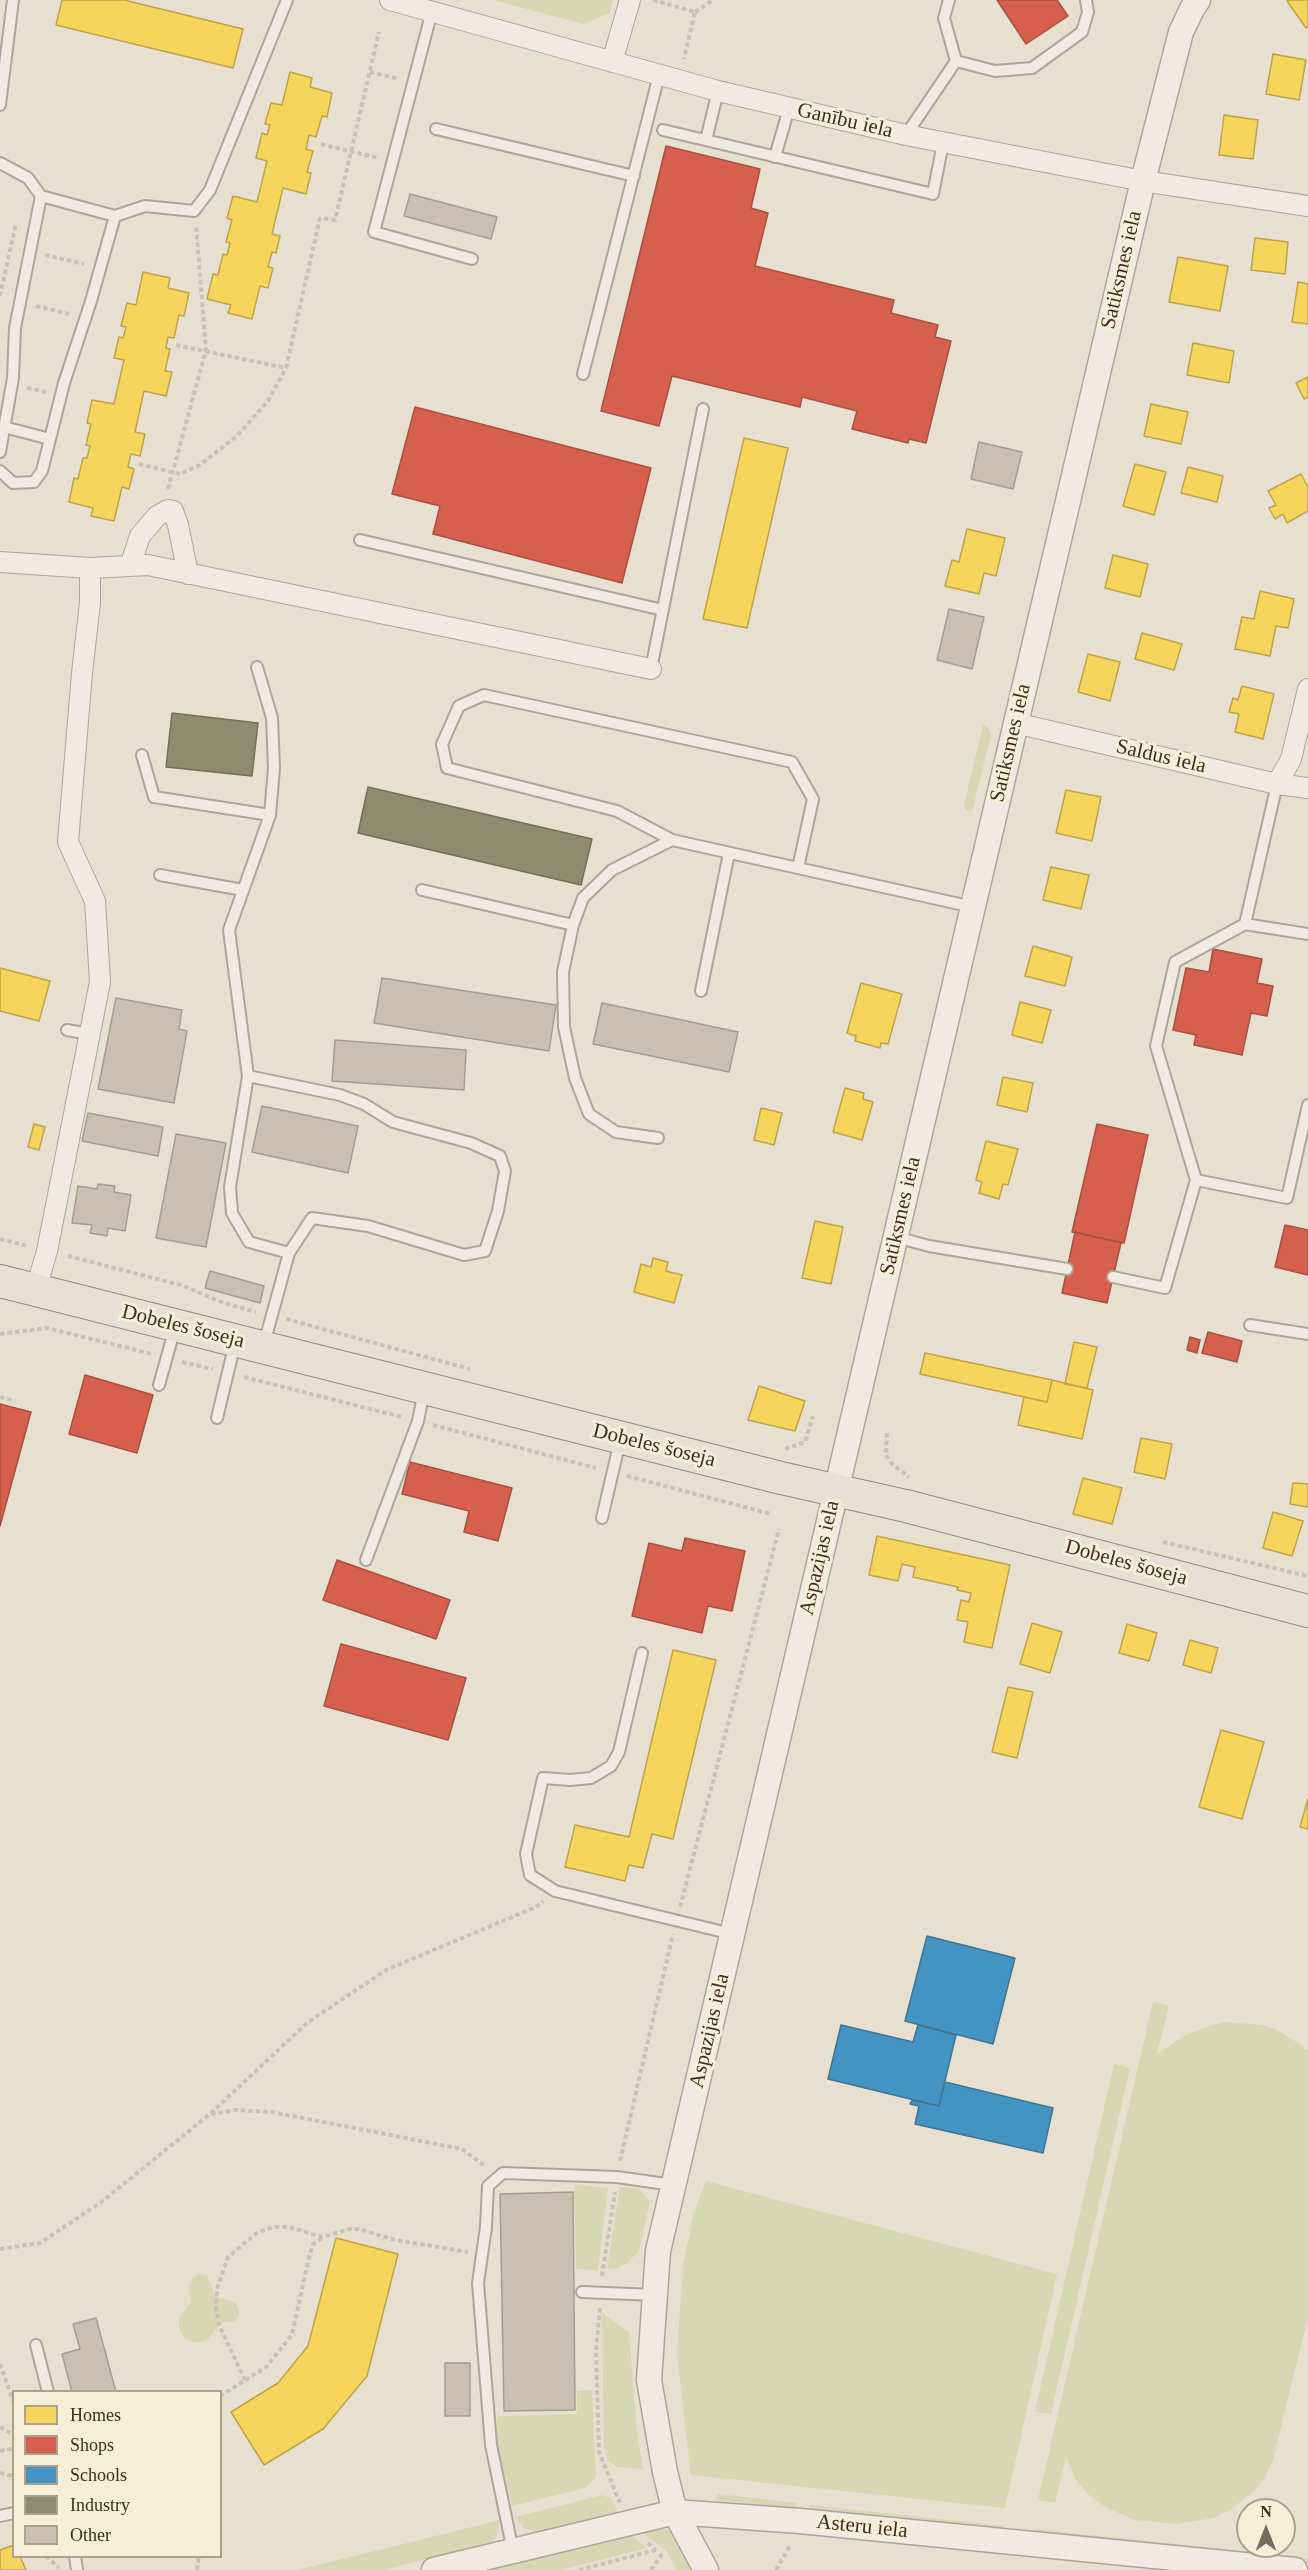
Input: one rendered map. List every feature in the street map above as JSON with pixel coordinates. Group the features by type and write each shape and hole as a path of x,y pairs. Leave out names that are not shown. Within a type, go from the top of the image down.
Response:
{"main road":[{"name":"Dobeles šoseja","path":"0,1281 621,1438 906,1506 1308,1611"}],"street":[{"name":"Ganību iela","path":"390,0 718,91 906,135 1143,181 1308,206"},
{"path":"612,62 630,0"},
{"name":"Satiksmes iela","path":"836,1490 1143,181 1181,33 1198,0"},
{"path":"130,566 140,536 158,516 168,510 173,511 178,525 188,574"},
{"path":"0,562 90,568 148,565 651,669"},
{"path":"36,1289 47,1251 100,982 95,901 68,842 81,673 90,603 90,568"},
{"path":"1277,784 1291,759 1308,689"},
{"name":"Saldus iela","path":"1016,723 1277,784 1308,788"},
{"name":"Aspazijas iela","path":"706,2570 675,2512 665,2472 649,2380 658,2251 836,1490"},
{"name":"Asteru iela","path":"434,2570 675,2512 800,2521 1295,2570"}],"lane":[{"path":"0,105 13,0"},
{"path":"0,163 28,178 40,196 115,216 145,206 194,211 210,190 287,0"},
{"path":"906,135 956,61 945,18 949,0"},
{"path":"956,61 995,71 1032,68 1082,32 1088,12 1086,0"},
{"path":"432,11 374,232 472,259"},
{"path":"583,374 634,176 669,78"},
{"path":"706,140 718,91"},
{"path":"776,157 789,108"},
{"path":"436,129 634,176"},
{"path":"663,130 933,194 943,143"},
{"path":"0,452 12,385 15,328 40,196"},
{"path":"0,471 13,483 34,482 42,471 60,396 86,318 115,216"},
{"path":"651,669 703,409"},
{"path":"4,427 50,439"},
{"path":"360,540 663,610"},
{"path":"257,667 272,718 274,768 270,815 229,930 248,1076 230,1187 232,1213 249,1242 289,1253"},
{"path":"798,868 813,799 792,762 484,695 459,706 442,744 447,768 618,811 672,840 973,907"},
{"path":"142,754 154,797 270,815"},
{"path":"1245,924 1277,784"},
{"path":"658,1138 616,1132 589,1114 574,1078 564,1027 563,972 573,925 583,898 612,870 672,840"},
{"path":"701,990 729,853"},
{"path":"160,875 243,890"},
{"path":"422,890 573,925"},
{"path":"1113,1277 1165,1288 1196,1180 1156,1046 1175,962 1245,924 1308,934"},
{"path":"67,1029 89,1034"},
{"path":"217,1418 228,1373 271,1316 289,1253 312,1218 368,1226 464,1255 485,1251 498,1211 505,1171 500,1156 471,1143 393,1122 364,1104 340,1095 248,1076"},
{"path":"1196,1180 1287,1198 1308,1105"},
{"path":"896,1237 929,1246 1067,1269"},
{"path":"159,1385 176,1325"},
{"path":"1250,1325 1308,1334"},
{"path":"366,1560 418,1421 425,1388"},
{"path":"602,1518 621,1438"},
{"path":"642,1653 619,1752 611,1766 591,1778 570,1780 543,1778 526,1854 531,1875 555,1891 732,1934"},
{"path":"513,2551 491,2445 478,2283 488,2186 503,2174 617,2177 674,2185"},
{"path":"582,2292 655,2295"},
{"path":"36,2345 48,2390"}],"path":[{"path":"653,0 695,12"},
{"path":"669,78 695,12 713,0"},
{"path":"139,464 180,474 200,465 238,435 268,401 286,369 320,218 335,220 380,33"},
{"path":"370,72 412,82"},
{"path":"321,144 392,162"},
{"path":"168,510 167,492 206,350 194,211"},
{"path":"29,251 100,268"},
{"path":"20,302 86,318"},
{"path":"176,345 286,369"},
{"path":"12,385 60,396"},
{"path":"0,1239 184,1286 224,1303 481,1372"},
{"path":"0,1334 47,1329 418,1421 771,1514"},
{"path":"0,1397 15,1401"},
{"path":"777,1449 789,1449 805,1442 813,1416"},
{"path":"887,1433 886,1455 893,1465"},
{"path":"611,2484 600,2452 596,2351 601,2292 617,2177 676,1921 779,1529"},
{"path":"0,2249 40,2243 100,2203 210,2114 307,2023 386,1970 536,1907 555,1891"},
{"path":"210,2114 237,2110 272,2112 462,2150 499,2177"},
{"path":"245,2380 219,2325 216,2308 217,2289 228,2257 258,2232 275,2227 289,2227 322,2237"},
{"path":"222,2395 266,2367 292,2335 309,2257 313,2244 322,2237 350,2229 359,2229 395,2240 482,2255"},
{"path":"0,2364 12,2397"},
{"path":"776,2570 796,2535"},
{"path":"579,2570 656,2550"},
{"path":"651,2570 662,2554"},
{"path":"48,2558 62,2570"},
{"path":"598,2565 603,2570"}],"green space":[{"path":"493,0 613,0 610,13 584,24"},
{"path":"983,725 989,729 991,735 972,812 966,810 964,805"},
{"path":"1153,2002 1169,2006 1157,2054 1184,2036 1224,2022 1262,2025 1275,2029 1308,2049 1308,2318 1273,2460 1264,2479 1252,2493 1245,2498 1236,2498 1236,2505 1214,2518 1177,2524 1135,2520 1107,2508 1090,2496 1076,2480 1066,2457 1055,2503 1038,2500"},
{"path":"1114,2064 1130,2068 1051,2414 1042,2413 1035,2411"},
{"path":"706,2181 1057,2274 1005,2508 691,2475 677,2354 683,2266 693,2215"},
{"path":"574,2185 608,2188 598,2270 576,2269"},
{"path":"620,2187 638,2188 650,2201 639,2251 627,2263 616,2269 607,2268"},
{"path":"199,2274 207,2275 214,2293 220,2298 235,2302 239,2309 239,2316 234,2322 225,2322 206,2341 193,2342 183,2337 179,2327 179,2318 191,2302 189,2286 192,2278"},
{"path":"602,2313 629,2332 637,2431 643,2469 617,2467 608,2461 604,2448"},
{"path":"592,2390 596,2477 585,2488 512,2506 497,2444 497,2416 577,2414 577,2391"},
{"path":"718,2494 797,2503 795,2509 715,2500"},
{"path":"602,2495 612,2499 619,2513 537,2533 524,2528 515,2517"},
{"path":"810,2505 1004,2526 1000,2532 808,2510"},
{"path":"500,2520 496,2538 489,2544 382,2570 298,2570"},
{"path":"660,2528 670,2531 691,2570 677,2570 666,2551 641,2531"},
{"path":"1035,2529 1236,2550 1236,2556 1039,2535"},
{"path":"629,2534 647,2548 560,2570 479,2570"},
{"path":"1252,2558 1308,2558 1308,2564"}],"building: Homes":[{"path":"62,0 124,0 243,29 233,68 56,25"},
{"path":"1308,0 1308,27 1306,28 1287,1"},
{"path":"1273,54 1306,60 1299,100 1266,94"},
{"path":"290,72 312,78 310,87 332,93 327,117 322,116 316,137 309,135 306,149 313,151 307,172 311,173 306,194 283,188 272,234 280,236 276,253 272,252 268,267 273,268 268,288 260,286 252,319 228,313 231,305 207,299 213,274 218,275 223,254 227,255 230,243 226,242 232,220 227,218 233,196 257,202 267,161 256,158 262,133 267,135 270,125 265,124 271,103 282,105"},
{"path":"1224,115 1258,120 1253,159 1219,155"},
{"path":"1255,238 1288,242 1285,274 1251,270"},
{"path":"1178,257 1228,266 1220,311 1169,302"},
{"path":"143,272 170,278 168,288 189,293 184,316 179,315 174,338 168,337 166,348 170,349 165,371 172,372 166,396 144,391 135,432 145,434 140,456 131,454 128,467 134,469 129,489 122,487 114,521 91,516 93,508 69,502 74,478 78,479 83,458 87,458 90,446 86,445 91,424 87,423 92,400 114,404 124,360 114,358 119,337 123,338 126,327 121,326 127,303 136,305"},
{"path":"1298,282 1308,284 1308,324 1292,322"},
{"path":"1193,343 1234,351 1229,383 1187,375"},
{"path":"1308,377 1308,397 1304,399 1296,383"},
{"path":"1151,404 1188,412 1181,444 1144,436"},
{"path":"744,438 788,448 747,628 703,619"},
{"path":"1135,464 1166,472 1154,515 1123,506"},
{"path":"1188,467 1223,476 1217,502 1181,493"},
{"path":"1301,474 1308,487 1308,511 1287,523 1283,514 1275,519 1269,508 1276,505 1268,491"},
{"path":"967,529 1005,538 996,576 984,573 979,594 945,586 952,560 959,562"},
{"path":"1113,555 1148,564 1140,597 1105,588"},
{"path":"1260,591 1294,599 1288,628 1276,626 1270,656 1235,649 1242,617 1254,619"},
{"path":"1142,633 1182,644 1174,670 1135,659"},
{"path":"1088,654 1120,662 1110,701 1078,692"},
{"path":"1242,686 1274,694 1263,739 1235,732 1239,714 1229,712 1233,698 1238,700"},
{"path":"1066,790 1101,797 1092,841 1056,833"},
{"path":"1051,867 1089,875 1081,909 1043,900"},
{"path":"1033,946 1072,957 1065,986 1025,976"},
{"path":"0,968 50,981 39,1021 0,1011"},
{"path":"861,983 902,994 888,1044 881,1043 880,1048 855,1041 856,1036 847,1033"},
{"path":"1020,1002 1051,1010 1042,1043 1012,1035"},
{"path":"1003,1077 1033,1083 1027,1112 997,1105"},
{"path":"845,1088 864,1093 863,1099 873,1102 862,1140 833,1132"},
{"path":"761,1108 782,1113 774,1145 754,1140"},
{"path":"34,1124 45,1127 39,1150 28,1147"},
{"path":"986,1141 1018,1149 1008,1185 1003,1184 999,1199 979,1193 982,1182 976,1180"},
{"path":"815,1221 843,1227 831,1284 802,1278"},
{"path":"653,1258 668,1262 666,1271 682,1275 674,1303 634,1292 641,1264 651,1267"},
{"path":"1074,1342 1097,1347 1087,1388 1065,1384"},
{"path":"925,1353 1052,1380 1047,1402 920,1374"},
{"path":"1052,1380 1093,1390 1082,1439 1018,1425 1024,1397 1047,1402"},
{"path":"759,1386 805,1401 795,1431 748,1420"},
{"path":"1141,1438 1172,1444 1165,1479 1134,1472"},
{"path":"1083,1478 1122,1488 1112,1524 1073,1514"},
{"path":"1293,1483 1308,1484 1308,1507 1290,1504"},
{"path":"1273,1512 1303,1521 1292,1556 1263,1548"},
{"path":"877,1536 1010,1565 992,1648 964,1642 968,1622 957,1620 961,1600 969,1602 971,1593 957,1590 958,1587 913,1577 915,1567 902,1564 898,1581 869,1575"},
{"path":"1032,1623 1062,1632 1050,1673 1020,1664"},
{"path":"1127,1624 1157,1633 1149,1661 1119,1653"},
{"path":"1190,1640 1218,1648 1211,1673 1183,1665"},
{"path":"673,1650 716,1660 673,1839 652,1834 643,1868 629,1865 625,1881 565,1867 575,1825 629,1837"},
{"path":"1008,1687 1033,1692 1017,1758 992,1752"},
{"path":"1221,1730 1264,1742 1242,1819 1199,1807"},
{"path":"1308,1799 1308,1829 1300,1827"},
{"path":"336,2238 398,2254 367,2376 323,2429 264,2465 231,2412 278,2383 308,2346"},
{"path":"12,2546 12,2558 21,2558 26,2570 0,2570 0,2550"}],"building: Shops":[{"path":"997,0 1057,0 1068,16 1026,44"},
{"path":"666,146 760,169 751,208 768,213 755,266 894,300 891,313 938,325 935,337 951,341 926,443 909,439 908,443 852,429 857,411 802,397 800,407 672,376 659,426 601,411"},
{"path":"415,407 651,468 622,583 433,534 440,506 392,494"},
{"path":"1213,949 1262,959 1257,983 1273,986 1267,1016 1251,1013 1242,1055 1194,1045 1196,1035 1173,1030 1186,968 1209,972"},
{"path":"1097,1124 1148,1135 1124,1243 1072,1232"},
{"path":"1285,1225 1308,1230 1308,1275 1275,1267"},
{"path":"1075,1232 1121,1243 1107,1303 1062,1293"},
{"path":"1208,1332 1242,1341 1237,1362 1202,1353"},
{"path":"1190,1337 1200,1340 1197,1353 1187,1350"},
{"path":"85,1375 153,1395 137,1453 69,1434"},
{"path":"0,1404 31,1412 0,1526"},
{"path":"410,1462 512,1488 498,1541 464,1532 469,1511 402,1494"},
{"path":"685,1538 745,1551 732,1611 708,1606 702,1633 632,1616 649,1543 682,1551"},
{"path":"337,1560 450,1600 436,1639 323,1600"},
{"path":"341,1644 466,1678 448,1740 324,1706"}],"building: Schools":[{"path":"927,1936 1015,1958 993,2044 905,2021"},
{"path":"841,2025 913,2042 918,2025 956,2035 939,2106 828,2079"},
{"path":"945,2082 1053,2108 1043,2153 915,2124 919,2106 910,2104 912,2100 939,2106"}],"building: Industry":[{"path":"172,713 258,723 252,776 166,767"},
{"path":"368,787 592,839 581,885 358,833"}],"building: Other":[{"path":"410,194 497,217 491,239 404,216"},
{"path":"979,442 1022,452 1013,489 971,479"},
{"path":"949,609 984,617 972,669 937,660"},
{"path":"382,978 556,1005 549,1051 374,1023"},
{"path":"116,998 182,1010 179,1029 187,1031 174,1103 98,1089"},
{"path":"602,1003 738,1032 729,1072 593,1044"},
{"path":"335,1040 466,1050 464,1090 332,1081"},
{"path":"262,1106 358,1126 348,1173 252,1152"},
{"path":"88,1113 163,1127 158,1156 82,1141"},
{"path":"176,1134 226,1143 206,1247 156,1238"},
{"path":"98,1184 115,1186 114,1192 131,1195 125,1231 108,1228 107,1236 90,1233 92,1225 72,1223 78,1186 97,1189"},
{"path":"210,1271 264,1286 260,1303 205,1288"},
{"path":"573,2192 575,2410 504,2411 500,2194"},
{"path":"96,2318 115,2390 71,2390 62,2354 80,2349 73,2324"},
{"path":"445,2363 470,2363 470,2416 445,2416"}]}
